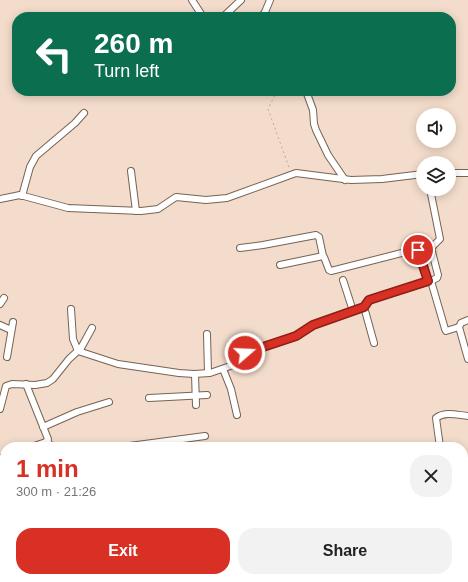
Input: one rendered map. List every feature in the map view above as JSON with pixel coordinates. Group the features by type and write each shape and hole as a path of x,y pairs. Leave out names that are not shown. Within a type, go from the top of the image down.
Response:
{"street":[{"path":"192,0 200,12"},
{"path":"228,12 241,0"},
{"path":"266,12 270,0"},
{"path":"308,96 313,110 316,130 328,155 345,180"},
{"path":"22,196 30,166 36,156 75,123 84,113"},
{"path":"131,171 136,211"},
{"path":"0,199 12,196 22,196 68,208 136,211 158,209 176,197 210,200 227,198 292,174 302,173 345,180 382,179 416,175"},
{"path":"456,173 468,173"},
{"path":"240,248 316,235 319,237 323,256 331,271 418,249 432,245 440,239 431,196"},
{"path":"245,353 296,336 313,325 364,307 369,300 437,278 438,275 431,248 432,245"},
{"path":"418,249 446,331 459,327"},
{"path":"280,266 323,256"},
{"path":"343,280 353,311"},
{"path":"0,304 4,298"},
{"path":"364,307 374,343"},
{"path":"71,309 72,339 78,351 118,364 195,374 208,373 239,363"},
{"path":"468,320 461,322 459,327 468,359"},
{"path":"7,357 11,330 14,322"},
{"path":"0,325 11,330"},
{"path":"0,409 6,386 12,384 40,385 53,379 69,359 86,342 92,328"},
{"path":"207,334 208,373"},
{"path":"223,369 231,389 237,415"},
{"path":"195,374 196,405"},
{"path":"26,384 44,427 48,439 47,441"},
{"path":"149,398 206,395"},
{"path":"44,427 77,412 109,402"},
{"path":"439,442 436,418 445,414 468,416"},
{"path":"162,442 205,436"}],"path":[{"path":"274,96 268,109 292,174"}],"route":[{"path":"245,353 296,336 313,325 364,307 369,300 428,281 418,250"}]}
